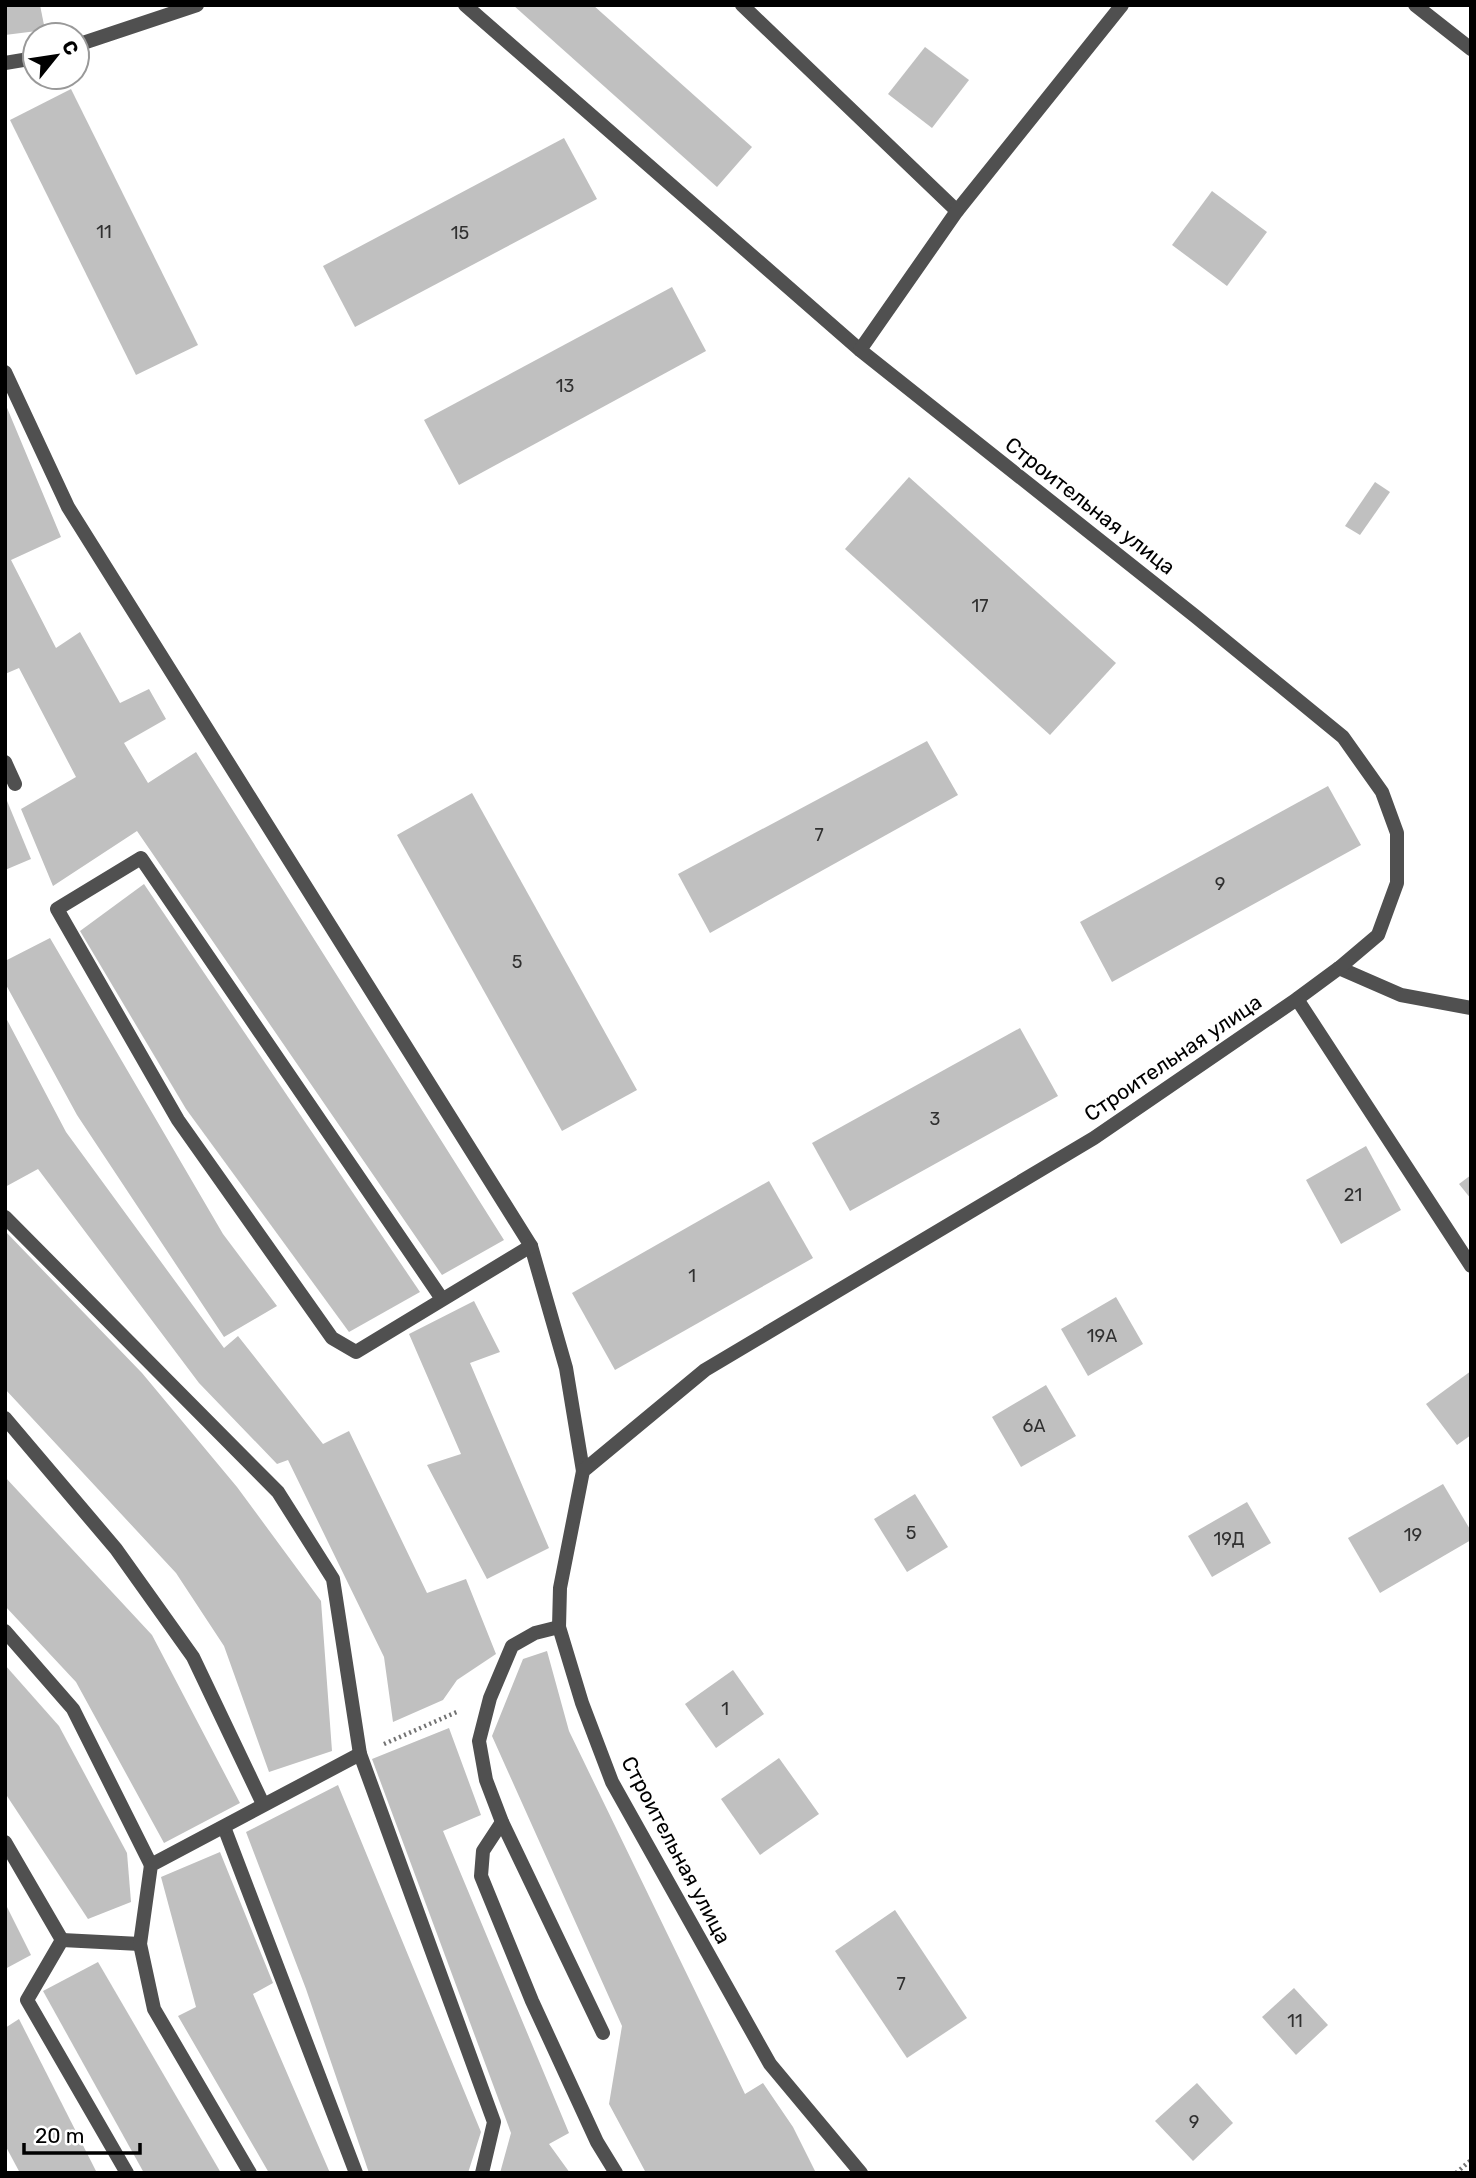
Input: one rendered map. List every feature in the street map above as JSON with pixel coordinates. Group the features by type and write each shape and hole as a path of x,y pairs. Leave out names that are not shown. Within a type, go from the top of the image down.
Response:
{"street":[{"path":"91,40 197,5"},
{"name":"Строительная улица","path":"465,5 860,350 1343,737 1382,792 1397,833 1397,883 1378,935 1339,968 1094,1138 705,1370 583,1471 560,1588 559,1627 582,1703 619,1794 770,2064 861,2173"},
{"path":"742,5 957,211"},
{"path":"860,350 957,211 1122,5"},
{"path":"1415,5 1471,49"},
{"path":"5,372 68,507 531,1247 566,1368 583,1471"},
{"path":"5,762 15,784"},
{"path":"442,1299 141,858 57,909 178,1120 332,1338 355,1352 531,1247"},
{"path":"1339,968 1401,995 1471,1008"},
{"path":"1297,999 1471,1266"},
{"path":"5,1217 278,1492 333,1579 360,1754 494,2122 482,2173"},
{"path":"5,1418 116,1549 193,1657 263,1804"},
{"path":"559,1627 534,1633 512,1646 490,1698 479,1741 486,1780 502,1822 603,2034"},
{"path":"5,1631 73,1709 150,1865 140,1944 154,2009 250,2173"},
{"path":"150,1865 360,1754"},
{"path":"502,1822 483,1851 481,1876 532,2001 597,2142 616,2173"},
{"path":"224,1827 356,2173"},
{"path":"5,1842 62,1940"},
{"path":"62,1940 140,1944"},
{"path":"62,1940 27,2000 127,2173"}],"path":[{"path":"407,1734 490,1698"},
{"path":"1456,2173 1471,2160"}],"building":[{"path":"5,5 40,5 43,21 21,21 21,33 5,35"},
{"path":"513,5 593,5 752,147 717,187"},
{"path":"925,47 969,80 932,128 888,94"},
{"path":"72,91 198,345 136,375 10,120"},
{"path":"564,138 597,199 355,327 323,266"},
{"path":"1212,191 1267,232 1227,286 1172,245"},
{"path":"672,287 706,351 459,485 424,420"},
{"path":"5,403 61,537 11,560 56,648 80,632 120,703 149,689 166,719 124,743 148,783 196,752 504,1240 442,1275 137,831 53,886 21,809 76,777 19,668 5,674"},
{"path":"909,477 1116,663 1050,735 845,549"},
{"path":"1375,482 1390,492 1360,535 1345,526"},
{"path":"927,741 958,795 710,933 678,874"},
{"path":"1328,786 1361,845 1112,982 1080,922"},
{"path":"472,793 637,1090 562,1131 397,835"},
{"path":"5,796 31,859 5,870"},
{"path":"144,884 420,1292 349,1332 186,1109 80,931"},
{"path":"50,938 223,1234 277,1306 224,1337 77,1115 5,983 5,961"},
{"path":"5,1016 66,1132 224,1348 238,1336 323,1444 349,1431 427,1593 466,1579 496,1654 457,1680 443,1700 393,1722 384,1657 288,1460 277,1464 199,1383 38,1169 5,1187"},
{"path":"1020,1028 1058,1096 850,1211 812,1143"},
{"path":"1366,1146 1401,1210 1341,1244 1306,1180"},
{"path":"1471,1175 1471,1199 1459,1184"},
{"path":"769,1181 813,1258 615,1370 572,1293"},
{"path":"5,1231 142,1373 237,1487 321,1601 332,1751 269,1772 224,1646 176,1573 5,1389"},
{"path":"1116,1297 1143,1344 1088,1376 1061,1329"},
{"path":"474,1301 500,1352 470,1363 549,1548 487,1579 427,1465 461,1454 409,1334"},
{"path":"1471,1371 1471,1435 1457,1445 1426,1404"},
{"path":"1046,1385 1076,1436 1021,1467 992,1417"},
{"path":"5,1477 152,1635 240,1803 164,1843 76,1682 5,1606"},
{"path":"1443,1484 1471,1531 1471,1540 1380,1593 1348,1538"},
{"path":"915,1494 948,1547 907,1572 874,1519"},
{"path":"1247,1502 1271,1543 1212,1577 1188,1536"},
{"path":"547,1651 569,1731 745,2094 763,2083 793,2127 816,2173 646,2173 609,2104 622,2026 492,1736 523,1659"},
{"path":"5,1665 59,1726 127,1853 131,1902 88,1919 5,1793"},
{"path":"733,1670 764,1714 716,1748 685,1704"},
{"path":"449,1728 481,1815 443,1831 569,2133 549,2144 570,2173 500,2173 511,2133 372,1759"},
{"path":"779,1758 819,1814 760,1855 721,1799"},
{"path":"338,1785 481,2132 468,2173 369,2173 306,1989 246,1832"},
{"path":"220,1852 273,1983 253,1994 330,2173 269,2173 178,2016 196,2007 161,1877"},
{"path":"5,1903 31,1955 5,1969"},
{"path":"895,1910 967,2018 907,2058 835,1951"},
{"path":"98,1962 221,2173 144,2173 43,1991"},
{"path":"1294,1988 1328,2025 1296,2055 1262,2017"},
{"path":"19,2019 97,2173 20,2173 5,2145 5,2028"},
{"path":"1197,2083 1233,2123 1193,2161 1155,2121"}]}
